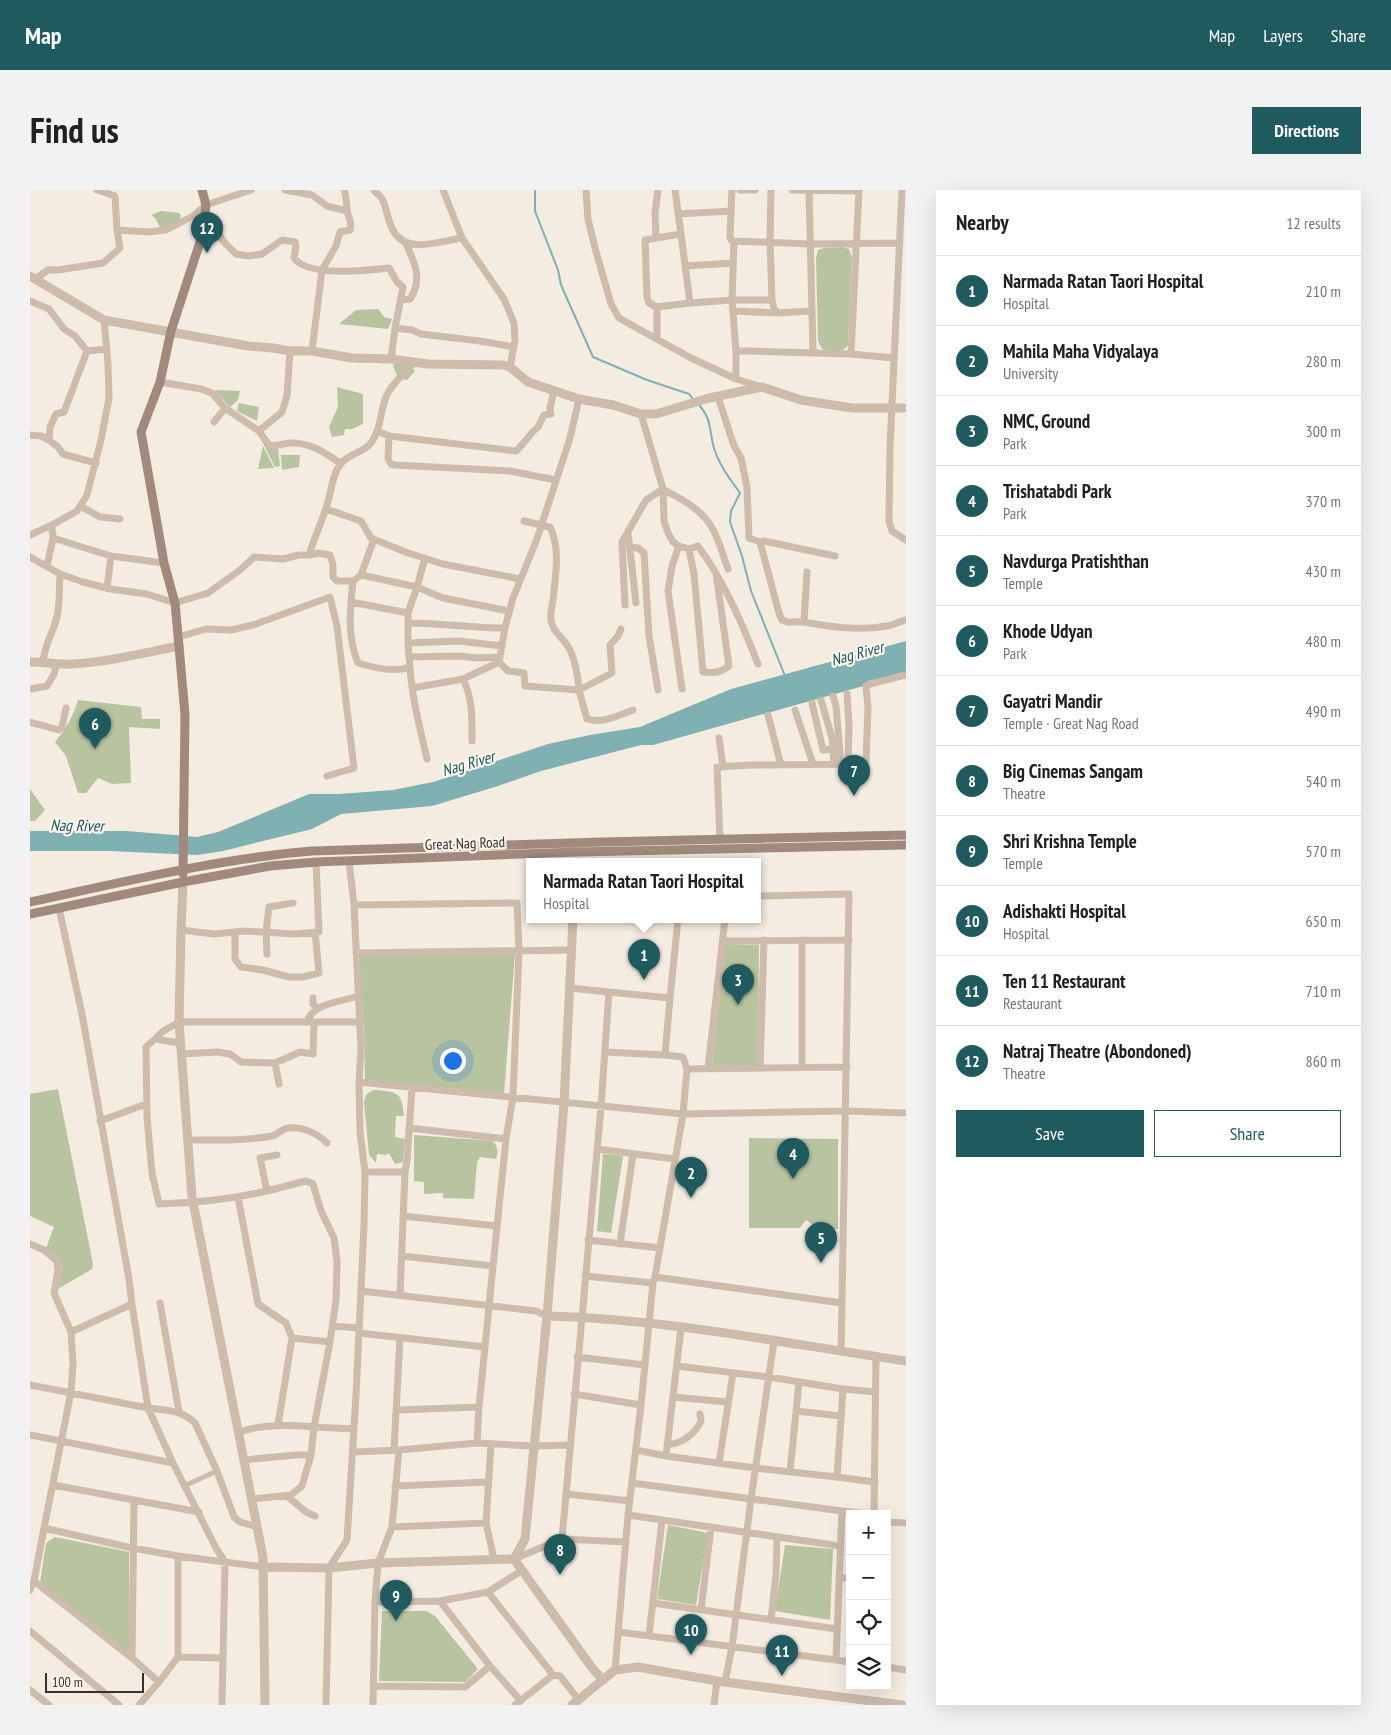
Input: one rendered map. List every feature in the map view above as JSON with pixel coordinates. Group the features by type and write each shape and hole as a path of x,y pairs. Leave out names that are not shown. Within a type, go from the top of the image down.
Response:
{"main road":[{"path":"184,882 185,715 179,642 175,603 164,563 151,495 142,432 160,382 171,331 203,233 206,205 202,190"},
{"path":"902,835 906,829"},
{"name":"Great Nag Road","path":"30,902 183,866 273,854 312,851 576,852 720,840 902,835"},
{"path":"902,845 906,851"},
{"name":"Great Nag Road","path":"30,914 270,866 316,862 576,852 902,845"}],"street":[{"path":"32,278 48,270 103,262 120,248 115,196 99,190"},
{"path":"117,230 148,232 166,230 193,216 206,205 251,190"},
{"path":"285,190 312,196 327,206 347,212"},
{"path":"312,351 322,270 336,246 340,232 350,230 351,228 350,217 347,212 347,197 344,190"},
{"path":"374,190 381,198 392,230 406,244 415,264 418,282 410,299 401,300"},
{"path":"443,190 462,238 504,299 514,323 515,340 510,367"},
{"path":"586,190 588,219 594,248 611,304 619,318 691,358 736,380 801,400 852,408 898,407 906,402"},
{"path":"656,238 655,213 658,190"},
{"path":"675,190 690,303"},
{"path":"732,190 730,236 731,240 734,241 810,244 900,244"},
{"path":"740,190 755,190"},
{"path":"771,190 772,300 774,309 778,313"},
{"path":"792,190 859,191 851,354"},
{"path":"809,190 813,353"},
{"path":"902,190 894,358 898,407 889,521 892,531 906,540"},
{"path":"678,214 731,211"},
{"path":"204,216 213,222 223,240 236,254 248,256 262,254 271,249 276,242 289,240 295,242 294,258 296,262 322,270 342,272 389,268 397,282 403,287 391,359"},
{"path":"681,234 646,240 647,297 649,303 657,307 732,300 772,300"},
{"path":"406,244 435,244 462,238"},
{"path":"734,241 732,300 736,380"},
{"path":"684,266 733,263"},
{"path":"32,278 104,320 290,352 312,351 352,358 391,359 428,364 503,365 510,367 528,382 579,399 613,404 641,414 656,414 708,398 762,387"},
{"path":"30,301 49,309 64,330 75,336 86,351"},
{"path":"657,307 657,338"},
{"path":"733,311 778,313 812,311"},
{"path":"30,535 77,511 87,495 96,463 109,398 104,320"},
{"path":"395,328 412,330 420,334 514,347"},
{"path":"86,351 106,349"},
{"path":"49,440 50,427 56,414 64,412 86,351"},
{"path":"736,351 851,354 894,358"},
{"path":"259,431 282,412 287,396 290,352"},
{"path":"309,555 340,463 370,444 378,431 382,407 387,395 416,362"},
{"path":"160,382 207,390 225,408 259,431 269,445 303,444 318,448 340,463"},
{"path":"378,431 389,436 516,451 538,427 544,415 551,414 550,408 554,390"},
{"path":"718,396 734,446 741,458 747,487 749,538 760,542 782,620 831,627 873,628 890,626 906,620"},
{"path":"412,688 463,679 499,659 509,611 541,525 570,438 579,399"},
{"path":"214,422 225,408"},
{"path":"641,414 663,488 664,521 668,533 673,542 679,546 689,549 698,546 716,572 744,626 758,664"},
{"path":"30,435 41,436 49,440 58,446 62,454 96,463"},
{"path":"389,436 388,459 391,464 510,471 556,480"},
{"path":"625,605 622,542 646,500 663,488"},
{"path":"663,488 690,505 706,519 716,537 728,569"},
{"path":"80,506 100,517 120,519"},
{"path":"326,509 361,521 371,538 425,558 443,564 520,579"},
{"path":"524,521 550,527 553,533 556,555 551,619 554,631 571,652 577,670 579,690 587,719 600,720 633,710"},
{"path":"47,566 53,538 52,525"},
{"path":"628,532 636,603"},
{"path":"53,538 111,556 164,563"},
{"path":"361,576 374,539"},
{"path":"764,541 835,556"},
{"path":"679,546 672,566 668,591 682,689"},
{"path":"630,547 638,548 644,553 649,636 658,690"},
{"path":"689,549 694,574 703,672 714,673 722,671 729,666 716,572"},
{"path":"30,557 60,574 107,588 147,594 175,603 208,593 240,570 254,557 283,559 299,555 330,555 333,565 333,577 337,581 353,580 361,576 417,587 443,598 509,611"},
{"path":"107,588 111,556"},
{"path":"425,558 408,613 408,643 413,703 418,714 427,759"},
{"path":"804,622 807,572"},
{"path":"43,662 44,651 52,636 58,611 60,574"},
{"path":"353,580 349,615 354,654 358,663 395,670 410,668"},
{"path":"30,662 71,664 123,657 179,642 206,629 231,630 253,625 330,597 337,626 354,768 327,776"},
{"path":"351,602 408,613"},
{"path":"408,623 437,623 471,628 505,628"},
{"path":"499,659 508,671 524,673 525,686 579,690 612,673 610,645 621,629"},
{"path":"408,643 459,641 502,646"},
{"path":"409,657 459,656 499,659"},
{"path":"30,689 47,686 54,674 57,663"},
{"path":"720,840 717,767 863,764 866,761 868,685 906,675"},
{"path":"463,679 469,692 472,710 472,741"},
{"path":"841,764 849,725 846,694"},
{"path":"833,696 836,706 841,764"},
{"path":"821,700 832,738 832,749 841,764"},
{"path":"812,703 823,750 832,749"},
{"path":"30,722 59,730 62,727 66,708"},
{"path":"795,710 813,764"},
{"path":"768,715 781,765"},
{"path":"719,738 723,767"},
{"path":"326,1705 329,1568 347,1540 364,1226 365,1172 360,1132 359,1082 361,1048 354,906 349,861"},
{"path":"181,930 214,934 234,932 295,934 319,932 316,862"},
{"path":"184,882 179,1022 192,1202 264,1567 265,1705"},
{"path":"761,896 849,894 841,1352"},
{"path":"267,954 266,932 269,907 293,903"},
{"path":"354,906 517,903 519,951 513,1097 506,1139 493,1266 479,1407 478,1443"},
{"path":"58,908 82,1014 129,1279 148,1408 184,1486 225,1562 222,1705"},
{"path":"514,1559 525,1539 547,1316 564,1103 573,923"},
{"path":"665,1055 678,923"},
{"path":"708,1068 725,923"},
{"path":"234,932 234,959 241,966 289,977 303,977 319,973 315,932"},
{"path":"760,1068 764,940"},
{"path":"802,940 802,1067"},
{"path":"723,941 849,940"},
{"path":"356,953 572,950"},
{"path":"570,988 670,998"},
{"path":"562,1539 601,1106 609,992"},
{"path":"180,1054 217,1052 230,1054 241,1062 275,1063 300,1052 313,1054 309,1016 318,1008 358,996"},
{"path":"313,998 313,1004 318,1008"},
{"path":"251,1499 291,1496 302,1486 311,1455 336,1300 337,1261 334,1238 321,1211 313,1184 306,1182 238,1197 159,1204 152,1173 146,1104 146,1046 162,1032 179,1022 359,1022"},
{"path":"155,1040 180,1043"},
{"path":"604,1052 683,1057 687,1069 682,1114 654,1280 628,1515 615,1670"},
{"path":"275,1063 280,1084"},
{"path":"687,1069 847,1067"},
{"path":"359,1082 682,1114 845,1111 906,1113"},
{"path":"400,1295 405,1172 412,1088"},
{"path":"100,1121 146,1104"},
{"path":"187,1140 239,1140 274,1136 288,1128 307,1130 327,1143"},
{"path":"409,1128 506,1139"},
{"path":"597,1149 674,1159"},
{"path":"620,1244 633,1154"},
{"path":"267,1191 260,1158 277,1155"},
{"path":"365,1172 405,1172"},
{"path":"238,1197 258,1304 286,1323 292,1338 278,1425"},
{"path":"403,1216 498,1226"},
{"path":"588,1240 660,1248"},
{"path":"30,1244 44,1250 56,1261 58,1271 54,1293 70,1332 72,1364 71,1392 62,1442 34,1581 30,1590"},
{"path":"402,1256 493,1266"},
{"path":"585,1276 654,1280 842,1302"},
{"path":"361,1291 536,1312 547,1316 649,1323 906,1361"},
{"path":"160,1303 179,1412"},
{"path":"70,1332 132,1304"},
{"path":"332,1326 400,1338 485,1347"},
{"path":"666,1456 681,1328"},
{"path":"292,1338 330,1342"},
{"path":"373,1705 375,1602 378,1563 392,1527 400,1338"},
{"path":"714,1705 732,1647 746,1532 774,1341"},
{"path":"578,1357 645,1365"},
{"path":"874,1510 876,1357"},
{"path":"677,1366 876,1392"},
{"path":"719,1463 732,1373"},
{"path":"790,1472 799,1382"},
{"path":"30,1385 148,1408 179,1412 188,1417 194,1423 217,1472 234,1517 240,1522 257,1527"},
{"path":"837,1477 843,1388"},
{"path":"574,1394 641,1405"},
{"path":"673,1397 728,1402"},
{"path":"397,1410 479,1407"},
{"path":"796,1411 841,1416"},
{"path":"668,1444 677,1443 694,1433 701,1421 700,1414"},
{"path":"238,1432 252,1428 278,1425 354,1430"},
{"path":"30,1436 173,1463"},
{"path":"353,1452 478,1443 534,1446 570,1445"},
{"path":"491,1444 486,1523 494,1559"},
{"path":"636,1450 755,1468 875,1482"},
{"path":"244,1460 311,1455"},
{"path":"184,1486 217,1472"},
{"path":"395,1486 488,1482"},
{"path":"632,1483 846,1511"},
{"path":"52,1485 199,1512"},
{"path":"566,1494 630,1501"},
{"path":"287,1496 306,1512 315,1516"},
{"path":"132,1658 134,1501"},
{"path":"836,1660 842,1511"},
{"path":"628,1515 840,1546"},
{"path":"650,1636 662,1520"},
{"path":"891,1522 906,1523"},
{"path":"392,1527 486,1523"},
{"path":"44,1528 132,1548 264,1567 329,1568 378,1563 514,1559 562,1539 626,1542"},
{"path":"702,1610 712,1528"},
{"path":"770,1620 776,1574 777,1538"},
{"path":"139,1705 178,1657 178,1556"},
{"path":"514,1559 602,1679"},
{"path":"375,1602 440,1601 488,1592 522,1571"},
{"path":"839,1578 846,1578"},
{"path":"34,1581 132,1658 159,1682"},
{"path":"488,1592 553,1674 560,1676 575,1702 615,1670 638,1667 873,1703 902,1705"},
{"path":"440,1601 518,1703 553,1674"},
{"path":"653,1603 837,1629"},
{"path":"30,1631 119,1705"},
{"path":"619,1632 846,1661"},
{"path":"178,1657 222,1658"},
{"path":"374,1686 465,1687 490,1666"},
{"path":"891,1668 906,1670"},
{"path":"30,1690 49,1705"}],"green space":[{"path":"161,211 179,213 181,215 179,221 165,229 160,227 151,215"},
{"path":"842,247 849,249 852,257 848,345 843,350 833,351 822,349 818,341 816,258 818,250"},
{"path":"378,309 384,317 392,319 388,329 339,324 356,310"},
{"path":"395,363 409,365 415,371 407,380 398,378 393,366"},
{"path":"337,387 363,394 363,424 352,429 345,429 344,435 332,437 329,427 338,407"},
{"path":"214,390 240,391 238,400 230,407"},
{"path":"239,403 259,407 257,421 237,411"},
{"path":"261,439 278,449 280,466 275,467"},
{"path":"263,446 274,468 258,469"},
{"path":"281,455 300,455 299,467 282,470"},
{"path":"78,700 141,707 142,719 160,719 160,729 129,727 131,783 112,784 98,778 86,793 78,793 66,756 55,742 69,722"},
{"path":"30,789 45,810 35,821 30,821"},
{"path":"725,944 759,945 758,1065 712,1065"},
{"path":"515,953 504,1094 365,1081 364,1031 358,954"},
{"path":"58,1089 93,1264 92,1269 58,1289 61,1275 60,1261 46,1248 54,1227 30,1216 30,1094"},
{"path":"375,1090 394,1093 402,1102 404,1116 396,1116 395,1137 405,1139 403,1162 395,1164 389,1153 386,1155 377,1154 376,1163 369,1155 364,1103 367,1094"},
{"path":"414,1135 492,1141 496,1145 496,1159 480,1157 477,1162 474,1199 443,1198 443,1193 424,1194 424,1182 414,1181"},
{"path":"749,1138 838,1139 838,1229 819,1229 806,1220 800,1228 749,1228"},
{"path":"603,1154 623,1156 611,1233 597,1231"},
{"path":"668,1525 708,1533 696,1605 657,1599"},
{"path":"55,1537 129,1552 129,1652 40,1583 46,1543"},
{"path":"785,1545 833,1549 830,1620 775,1611"},
{"path":"382,1611 426,1611 435,1616 478,1669 465,1682 379,1681"}],"water":[{"path":"906,641 906,674 653,745 641,745 541,771 432,806 341,814 312,829 223,851 197,855 110,851 30,851 30,831 127,831 197,837 218,832 309,794 393,790 433,782 548,744 640,727 731,689"}],"waterway":[{"path":"535,190 535,211 558,270 561,285 593,357 647,380 689,394 693,399"},
{"path":"698,404 706,414 714,448 719,460 740,493 731,511 730,522 742,556 751,591 785,676"}],"place":[{"name":"Natraj Theatre (Abondoned)","path":"207,253"},
{"name":"Khode Udyan","path":"95,749"},
{"name":"Gayatri Mandir","path":"854,796"},
{"name":"Narmada Ratan Taori Hospital","path":"644,980"},
{"name":"NMC, Ground","path":"738,1005"},
{"name":"Trishatabdi Park","path":"793,1179"},
{"name":"Mahila Maha Vidyalaya","path":"691,1198"},
{"name":"Navdurga Pratishthan","path":"821,1263"},
{"name":"Big Cinemas Sangam","path":"560,1575"},
{"name":"Shri Krishna Temple","path":"396,1621"},
{"name":"Adishakti Hospital","path":"691,1655"},
{"name":"Ten 11 Restaurant","path":"782,1676"}],"water label":[{"name":"Nag River","path":"857,653"},
{"name":"Nag River","path":"468,763"},
{"name":"Nag River","path":"77,825"}]}
